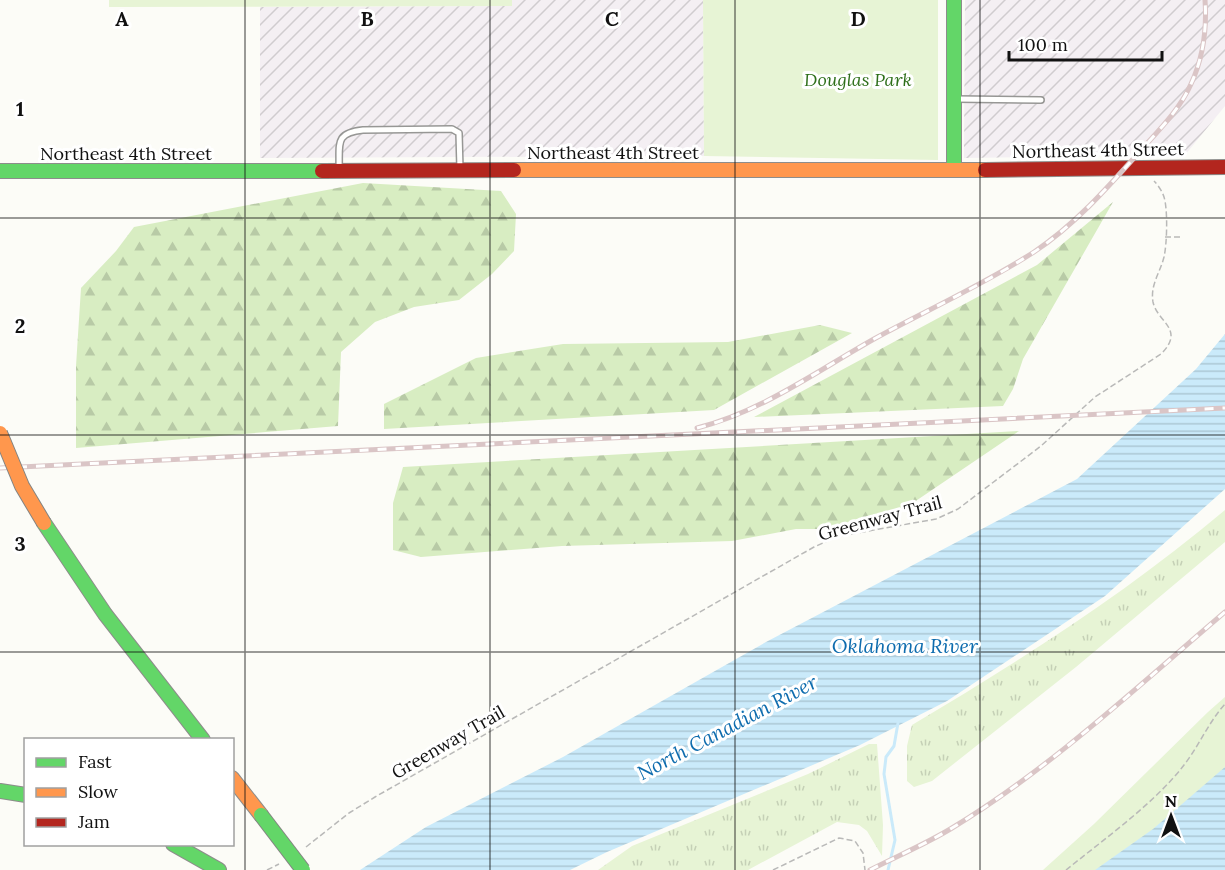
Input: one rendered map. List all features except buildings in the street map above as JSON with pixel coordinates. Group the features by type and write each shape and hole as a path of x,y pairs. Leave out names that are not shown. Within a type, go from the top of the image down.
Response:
{"main road":[{"path":"954,0 954,170"},
{"name":"Northeast 4th Street","path":"0,171 954,170 1225,167"},
{"path":"0,433 22,486 71,566 105,614 201,738"},
{"path":"234,781 303,870"},
{"path":"0,791 24,795"},
{"path":"177,846 218,869"}],"lane":[{"path":"954,99 1041,100"},
{"path":"338,170 339,141 349,132 430,129 452,129 459,133 460,170"}],"path":[{"name":"Greenway Trail","path":"303,849 349,813 375,797 814,547 834,538 936,519 958,509 1041,446 1095,396 1161,354 1168,347 1170,336 1168,325 1154,306 1152,293 1164,255 1164,197 1156,183 1150,179"},
{"path":"1165,237 1182,237"},
{"path":"1066,870 1148,802 1183,766 1214,716 1225,704"},
{"path":"773,870 839,838 855,841 864,853 865,870"},
{"path":"267,870 281,863"}],"shaded area":[{"path":"512,0 703,0 704,156 260,158 260,7 511,6"},
{"path":"965,0 1225,0 1225,106 1185,155 964,158"}],"green space":[{"path":"109,0 512,0 512,6 109,7"},
{"name":"Douglas Park","path":"703,0 938,0 938,160 704,156"},
{"path":"363,183 501,191 516,214 514,251 492,274 459,300 414,307 375,322 341,352 338,426 76,448 76,366 81,288 116,251 134,227"},
{"path":"1113,202 1023,359 1013,389 1003,406 754,417 1037,265"},
{"path":"820,325 852,333 714,410 384,429 384,404 476,358 563,344 728,342"},
{"path":"1019,431 898,513 854,529 796,529 732,541 562,546 421,557 393,550 393,503 403,467"},
{"path":"1225,510 1225,542 1076,667 932,781 914,787 907,781 907,746 912,725 1073,624 1150,569"},
{"path":"1225,697 1225,870 1043,870 1094,824"},
{"path":"869,744 877,744 883,825 882,856 867,831 859,825 837,822 748,870 598,870 632,846 808,774"}],"water":[{"name":"Oklahoma River","path":"1225,334 1225,489 1105,596 947,701 860,745 607,852 570,870 360,870 426,827 563,757 766,642 1077,479 1196,369"},
{"path":"1225,767 1225,870 1095,870 1153,829"}],"waterway":[{"path":"888,870 895,840 884,774 886,757 894,746 898,723"}],"railway":[{"path":"697,428 721,421 766,401 874,339 1015,264 1064,229 1117,177 1163,126 1181,102 1195,74 1201,54 1205,32 1205,0"},
{"path":"0,468 1225,408"},
{"path":"870,870 922,845 989,805 1093,726 1225,612"}],"traffic: fast":[{"path":"954,0 954,170"},
{"path":"0,171 322,171"},
{"path":"44,523 105,614 201,738"},
{"path":"0,791 24,795"},
{"path":"261,815 303,870"},
{"path":"177,846 219,870"}],"traffic: slow":[{"path":"514,170 985,170"},
{"path":"0,433 22,486 44,523"},
{"path":"234,781 261,815"}],"traffic: jam":[{"path":"985,170 1225,167"},
{"path":"322,171 514,170"}],"water label":[{"name":"North Canadian River","path":"727,727"}]}
